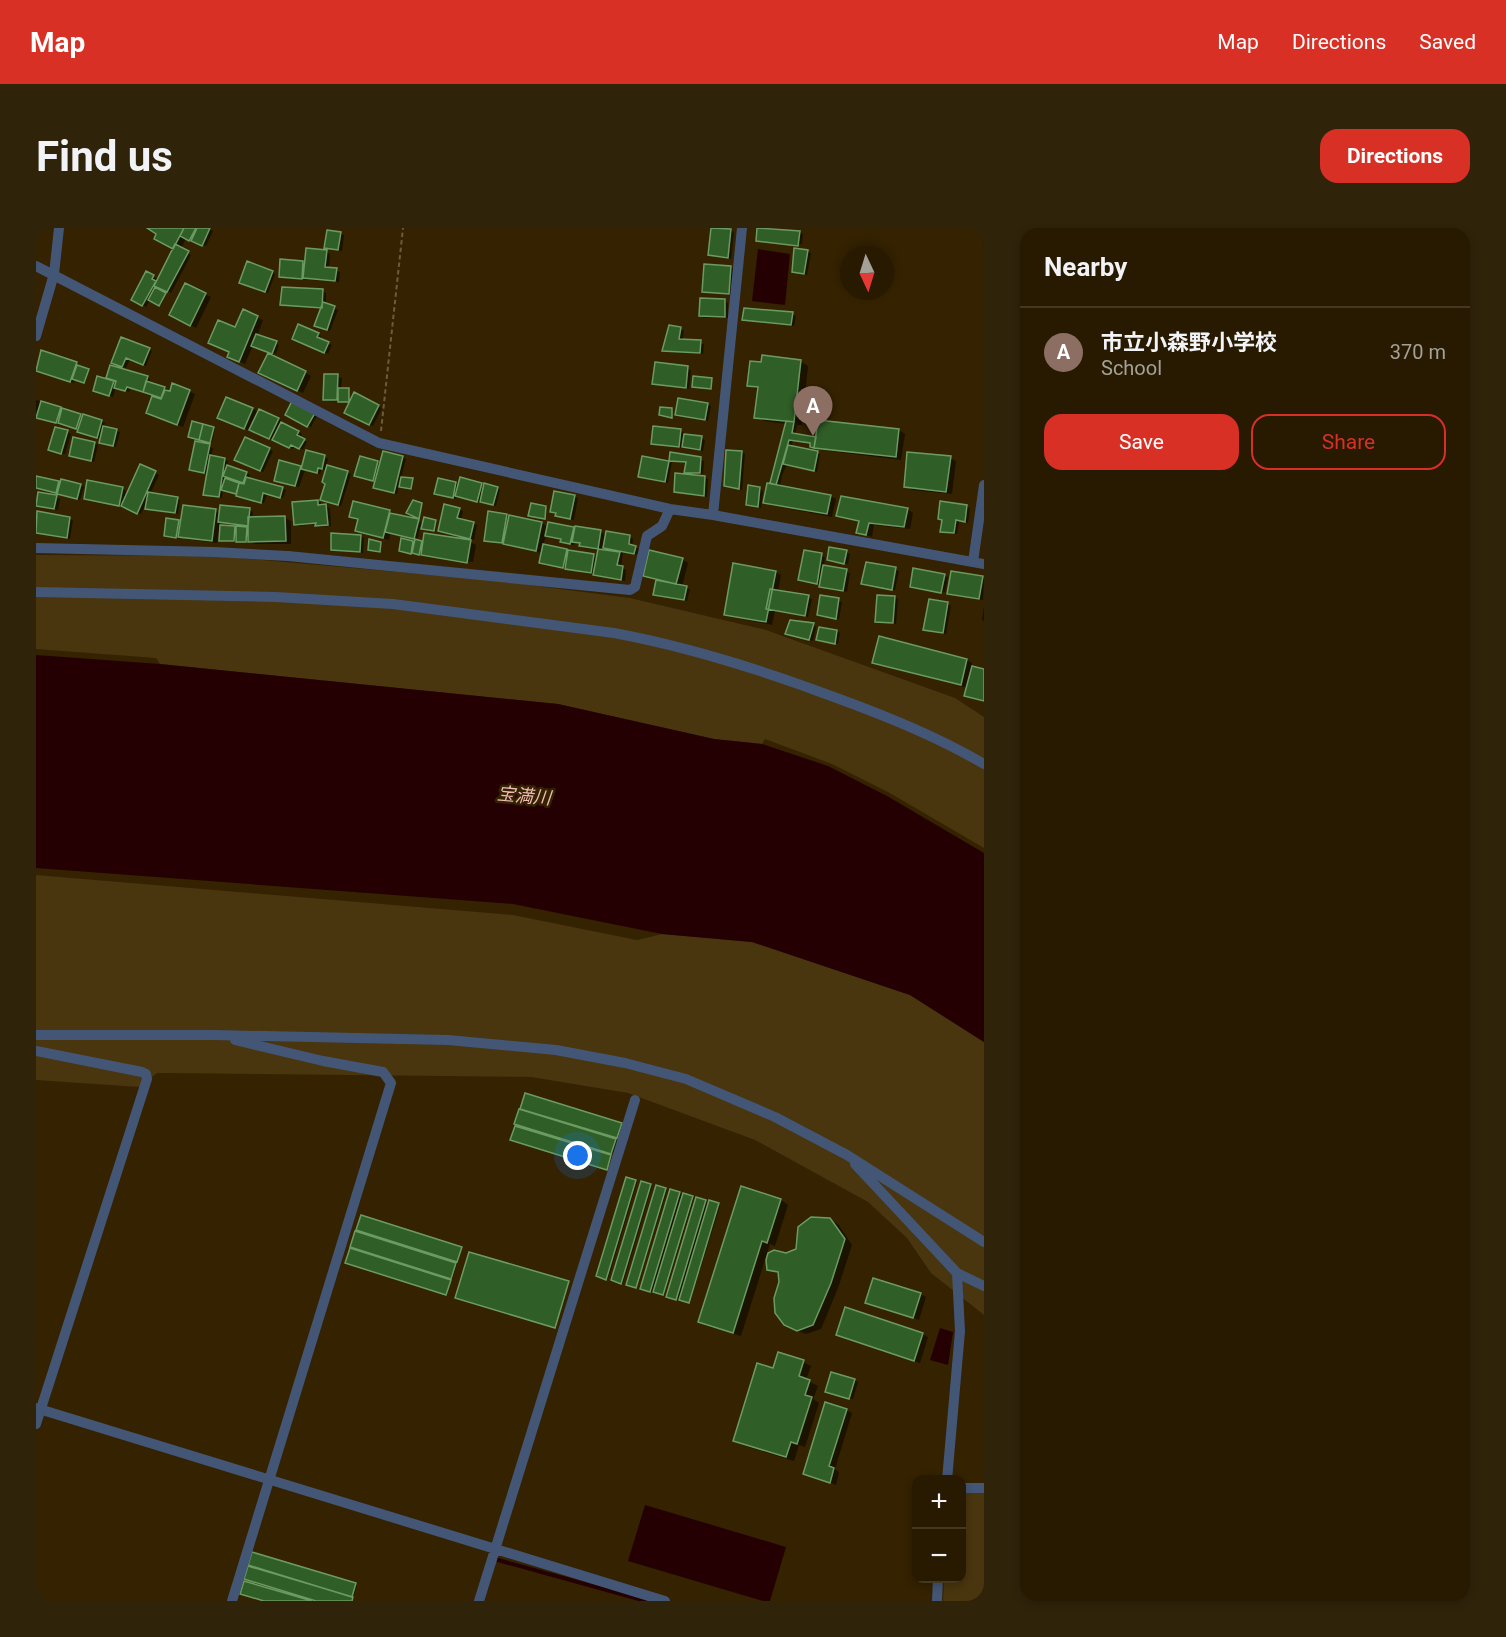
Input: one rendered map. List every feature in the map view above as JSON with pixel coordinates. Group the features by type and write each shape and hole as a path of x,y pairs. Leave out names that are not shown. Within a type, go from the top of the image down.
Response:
{"street":[{"path":"36,336 54,274 59,228"},
{"path":"713,514 742,228"},
{"path":"36,266 380,443 670,509 713,514 978,563 984,487"},
{"path":"36,548 288,556 630,590 635,587 647,536 662,526 670,509"},
{"path":"36,592 276,597 393,604 614,633 690,650 774,675 911,726 984,764"},
{"path":"36,1035 214,1035 448,1040 506,1044 592,1056 686,1079 775,1117 847,1155 984,1242"},
{"path":"214,1035 323,1061 383,1072 391,1083 232,1601"},
{"path":"36,1051 141,1072 146,1074 147,1079 38,1408 36,1424"},
{"path":"479,1601 635,1100"},
{"path":"847,1155 957,1273 984,1286"},
{"path":"947,1475 960,1342 957,1273"},
{"path":"38,1408 665,1601"},
{"path":"966,1488 984,1488"},
{"path":"937,1601 939,1583"}],"path":[{"path":"380,443 403,228"}],"shaded area":[{"path":"36,555 217,556 490,580 630,598 766,630 955,698 984,717 984,848 888,792 832,764 765,739 762,744 714,739 558,704 160,664 156,658 36,649"},
{"path":"36,875 513,915 637,940 662,934 752,942 910,995 984,1042 984,1315 931,1273 907,1238 868,1202 755,1140 628,1093 531,1077 157,1073 139,1087 36,1080"},
{"path":"966,1490 984,1490 984,1601 943,1601 944,1583 966,1583"}],"water":[{"path":"758,249 790,254 785,305 752,301"},
{"name":"宝満川","path":"36,655 160,664 558,704 714,739 762,744 828,766 887,796 984,853 984,1042 910,995 752,942 662,934 513,904 36,868"},
{"path":"940,1328 953,1332 948,1365 930,1360"},
{"path":"645,1505 786,1547 770,1601 763,1601 628,1561"}],"building":[{"path":"147,228 184,228 173,249 154,239 156,234"},
{"path":"184,228 196,228 189,241 180,236"},
{"path":"197,228 210,228 202,246 191,241"},
{"path":"711,228 731,229 728,258 708,255"},
{"path":"757,228 800,231 798,246 756,241"},
{"path":"327,230 341,232 338,250 324,248"},
{"path":"175,244 189,251 167,292 154,286"},
{"path":"306,248 327,250 325,267 337,268 335,281 303,278"},
{"path":"794,248 808,250 804,274 792,272"},
{"path":"280,259 303,261 302,279 279,277"},
{"path":"247,261 273,271 265,292 239,283"},
{"path":"704,264 731,266 729,294 702,292"},
{"path":"146,271 154,275 152,279 156,281 142,306 131,300"},
{"path":"185,283 206,293 190,326 169,315"},
{"path":"155,287 166,293 159,306 148,300"},
{"path":"282,287 323,289 322,308 280,305"},
{"path":"700,298 725,299 725,317 699,316"},
{"path":"323,302 335,306 327,330 314,326"},
{"path":"744,308 793,312 791,325 742,320"},
{"path":"243,309 258,316 239,362 227,357 229,352 208,343 218,320 235,327"},
{"path":"298,324 319,333 317,337 329,342 324,353 292,339"},
{"path":"669,325 681,327 679,339 701,340 700,353 662,351"},
{"path":"256,334 277,341 272,354 251,346"},
{"path":"121,337 150,348 143,365 126,358 122,367 111,363"},
{"path":"41,350 77,362 70,382 36,371"},
{"path":"268,353 306,371 297,391 258,373"},
{"path":"762,355 801,360 794,422 754,418 758,387 747,386 750,361 761,362"},
{"path":"655,362 688,366 686,388 652,384"},
{"path":"77,365 89,369 84,383 72,379"},
{"path":"110,365 148,376 143,392 127,387 125,391 114,388 116,381 106,378"},
{"path":"324,374 338,374 337,400 323,400"},
{"path":"97,376 114,381 109,396 93,391"},
{"path":"693,376 712,378 711,389 692,387"},
{"path":"146,381 165,387 161,398 143,392"},
{"path":"172,383 190,390 177,425 146,413 152,396 161,399 165,390 170,391"},
{"path":"338,388 349,388 349,402 338,402"},
{"path":"354,392 379,405 369,425 344,413"},
{"path":"226,397 253,408 244,429 217,418"},
{"path":"678,398 708,403 705,420 675,415"},
{"path":"41,401 61,407 56,423 36,418"},
{"path":"292,401 315,413 307,427 285,415"},
{"path":"660,407 672,408 672,418 659,415"},
{"path":"62,408 81,414 76,429 58,423"},
{"path":"259,409 279,418 269,439 249,430"},
{"path":"83,414 102,420 97,438 77,432"},
{"path":"818,420 899,429 896,457 814,448"},
{"path":"192,421 203,424 199,440 188,437"},
{"path":"786,421 794,422 792,433 816,437 814,448 810,447 810,443 789,440 776,485 770,483"},
{"path":"281,422 299,431 297,435 305,439 299,449 291,445 289,448 272,440"},
{"path":"203,424 214,427 210,443 199,440"},
{"path":"103,426 117,429 113,446 99,443"},
{"path":"653,426 681,429 679,447 651,444"},
{"path":"55,427 68,430 61,454 48,450"},
{"path":"684,434 702,436 700,450 682,447"},
{"path":"73,437 95,442 91,461 69,456"},
{"path":"245,437 270,448 260,471 234,460"},
{"path":"195,441 210,444 204,473 189,470"},
{"path":"788,445 818,451 814,471 783,464"},
{"path":"306,450 325,455 322,469 318,468 317,473 301,469"},
{"path":"726,450 742,451 739,489 724,486"},
{"path":"383,451 403,456 394,493 373,488"},
{"path":"670,452 701,457 700,473 684,473 686,462 669,461"},
{"path":"907,452 951,456 946,492 904,487"},
{"path":"210,455 225,458 219,497 203,495"},
{"path":"360,456 378,461 373,481 354,476"},
{"path":"642,456 669,461 665,482 638,477"},
{"path":"279,460 301,466 295,486 274,481"},
{"path":"140,464 156,471 137,514 121,506"},
{"path":"227,465 247,472 243,483 223,476"},
{"path":"327,465 348,471 338,505 320,500"},
{"path":"675,473 705,476 704,496 674,492"},
{"path":"36,476 59,481 56,493 36,488"},
{"path":"246,477 283,487 280,498 263,493 261,503 236,496 239,483 244,484"},
{"path":"401,477 413,478 411,489 399,487"},
{"path":"460,477 482,483 477,502 455,496"},
{"path":"225,478 239,483 236,494 221,490"},
{"path":"438,478 456,482 453,498 434,494"},
{"path":"61,479 81,484 77,499 57,494"},
{"path":"87,480 123,487 119,506 84,499"},
{"path":"484,483 498,487 493,505 480,502"},
{"path":"767,483 831,495 827,514 763,503"},
{"path":"748,485 760,487 758,507 746,505"},
{"path":"554,491 575,495 570,519 555,516 556,513 550,512"},
{"path":"38,492 57,495 54,509 36,506"},
{"path":"148,492 178,497 175,513 145,509"},
{"path":"841,496 908,508 904,527 869,523 866,535 856,533 859,521 836,516"},
{"path":"318,500 318,505 326,504 328,525 315,526 316,523 294,525 292,502"},
{"path":"413,500 422,503 419,519 406,513"},
{"path":"353,501 390,510 383,538 355,531 358,519 349,517"},
{"path":"940,501 967,505 965,522 956,520 954,533 940,532 942,520 938,519"},
{"path":"531,503 546,506 545,519 528,516"},
{"path":"444,504 460,508 457,518 474,522 470,539 438,531"},
{"path":"183,505 216,509 212,541 178,537"},
{"path":"220,505 250,508 248,526 218,522"},
{"path":"37,511 70,517 67,538 36,533"},
{"path":"488,511 507,514 502,543 484,541"},
{"path":"390,513 419,519 414,539 385,532"},
{"path":"509,515 542,522 536,551 503,544"},
{"path":"285,516 286,541 248,542 248,517"},
{"path":"424,517 436,520 434,531 421,529"},
{"path":"166,518 179,520 176,538 164,536"},
{"path":"548,522 574,527 570,544 560,542 561,539 545,536"},
{"path":"220,525 235,526 234,541 219,541"},
{"path":"236,526 247,527 246,542 236,542"},
{"path":"575,526 601,530 598,549 579,546 580,543 572,542"},
{"path":"606,531 630,535 629,544 636,546 634,554 603,548"},
{"path":"331,533 361,535 360,552 331,550"},
{"path":"424,533 471,540 467,563 421,555"},
{"path":"401,538 413,541 411,554 399,551"},
{"path":"369,539 381,542 380,552 368,550"},
{"path":"415,539 422,541 419,555 412,553"},
{"path":"543,544 567,549 563,568 539,563"},
{"path":"829,547 847,550 844,564 827,560"},
{"path":"598,549 620,552 617,565 623,566 621,580 593,575"},
{"path":"568,550 594,554 591,573 565,569"},
{"path":"649,550 683,558 676,584 643,576"},
{"path":"804,550 822,553 817,584 798,580"},
{"path":"866,562 896,567 892,590 861,584"},
{"path":"733,563 776,571 766,622 724,615"},
{"path":"823,565 847,569 843,591 819,587"},
{"path":"913,568 945,574 941,593 910,587"},
{"path":"951,571 983,576 979,599 947,594"},
{"path":"656,580 687,586 684,600 653,595"},
{"path":"770,589 809,595 805,616 766,609"},
{"path":"820,595 839,598 836,619 817,615"},
{"path":"877,595 895,596 893,623 875,622"},
{"path":"929,599 948,602 943,633 923,630"},
{"path":"790,620 814,623 809,640 785,634"},
{"path":"819,627 837,630 835,644 816,640"},
{"path":"879,636 967,659 961,685 872,663"},
{"path":"972,666 984,669 984,701 964,696"},
{"path":"525,1093 622,1123 617,1138 520,1109"},
{"path":"519,1109 616,1139 611,1154 514,1124"},
{"path":"515,1126 611,1155 607,1170 510,1140"},
{"path":"626,1177 636,1180 606,1280 596,1276"},
{"path":"641,1181 651,1184 621,1284 611,1280"},
{"path":"656,1185 666,1188 636,1288 626,1285"},
{"path":"741,1186 781,1199 767,1243 762,1241 733,1333 698,1322"},
{"path":"670,1189 680,1192 650,1292 640,1289"},
{"path":"683,1193 693,1196 663,1295 653,1292"},
{"path":"696,1197 706,1200 676,1300 666,1297"},
{"path":"709,1200 719,1203 689,1303 679,1300"},
{"path":"361,1215 462,1247 457,1262 356,1230"},
{"path":"811,1217 830,1218 845,1239 831,1283 813,1325 797,1331 784,1325 775,1313 774,1298 779,1282 778,1272 767,1270 766,1260 768,1253 774,1250 786,1253 796,1249 798,1227"},
{"path":"355,1231 456,1263 451,1279 350,1247"},
{"path":"350,1248 451,1280 446,1295 345,1263"},
{"path":"469,1252 569,1281 555,1328 455,1298"},
{"path":"873,1278 921,1293 913,1318 865,1303"},
{"path":"845,1307 923,1333 914,1361 836,1335"},
{"path":"778,1352 804,1360 799,1376 810,1380 805,1395 812,1397 797,1444 791,1442 786,1457 733,1441 757,1363 773,1368"},
{"path":"831,1372 855,1379 849,1399 825,1392"},
{"path":"825,1402 847,1409 829,1466 834,1468 830,1483 803,1474"},
{"path":"252,1552 356,1583 352,1597 248,1565"},
{"path":"248,1566 353,1597 352,1601 316,1601 244,1579"},
{"path":"244,1581 312,1601 264,1601 240,1594"}],"waterway":[{"path":"498,1560 646,1601"}],"place":[{"name":"市立小森野小学校","path":"813,436"}]}
